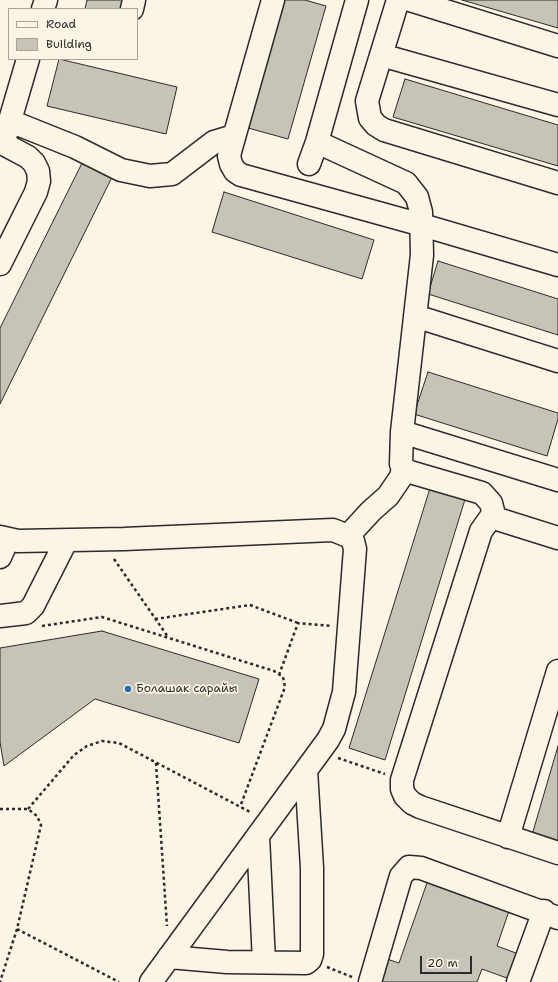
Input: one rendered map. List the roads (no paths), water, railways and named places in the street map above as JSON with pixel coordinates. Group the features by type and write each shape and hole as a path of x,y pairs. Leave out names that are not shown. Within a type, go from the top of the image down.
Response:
{"lane":[{"path":"273,0 229,156 231,164 241,175 422,225 558,265"},
{"path":"309,164 317,142 357,0"},
{"path":"398,0 367,100 370,118 376,125 384,130 558,183"},
{"path":"410,0 558,46"},
{"path":"381,55 558,105"},
{"path":"0,264 36,192 39,181 38,171 34,163 28,157 1,145 10,121 28,60"},
{"path":"10,121 75,147 122,170 150,176 172,174 214,142 234,136"},
{"path":"317,142 406,183 420,204 422,225 422,255 402,432 400,458 403,468 401,477 388,496 371,511 348,536"},
{"path":"415,316 558,361"},
{"path":"402,432 558,480"},
{"path":"403,468 410,472 482,493 491,503 493,511 491,517 477,538 402,780 402,789 405,796 420,808 558,853"},
{"path":"491,517 558,538"},
{"path":"3,545 333,530 348,536 353,541 355,550 342,706 334,729 320,751 151,982"},
{"path":"0,616 26,613 33,606 66,541"},
{"path":"508,836 558,671"},
{"path":"169,957 227,962 306,963 310,960 312,954 312,868 306,770"},
{"path":"263,829 264,962"},
{"path":"363,981 401,876 409,866 421,868 551,914 518,982"}],"place":[{"name":"Болашак сарайы","path":"128,689"}]}
